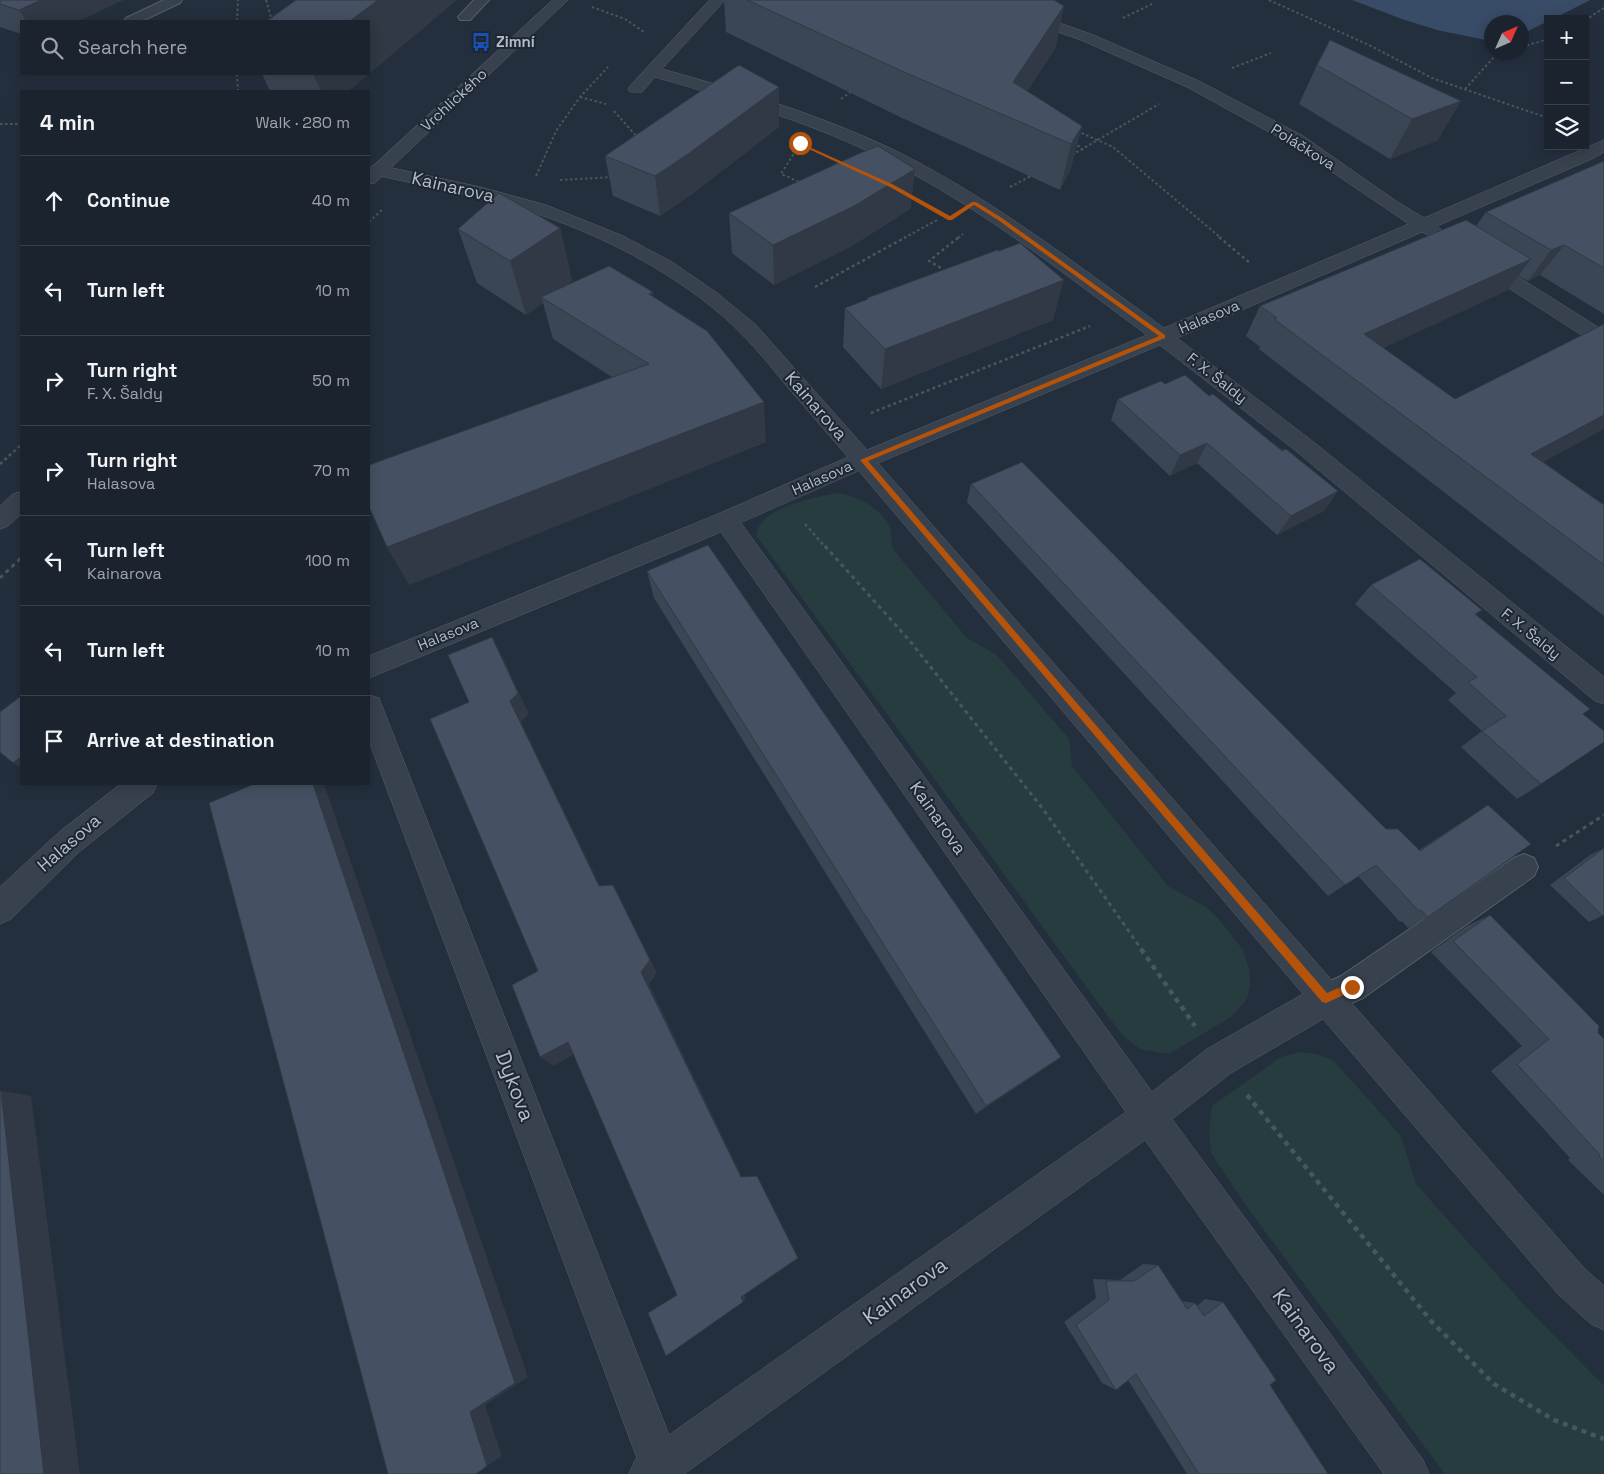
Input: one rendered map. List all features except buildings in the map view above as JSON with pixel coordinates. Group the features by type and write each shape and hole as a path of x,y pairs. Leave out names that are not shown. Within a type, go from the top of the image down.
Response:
{"street":[{"name":"Vrchlického","path":"373,174 561,0"},
{"path":"636,89 718,0"},
{"name":"Poláčkova","path":"978,0 1086,38 1193,84 1297,140 1390,205 1448,241"},
{"name":"F. X. Šaldy","path":"652,71 759,102 829,128 898,159 1000,219 1226,383 1604,693"},
{"name":"Halasova","path":"370,667 726,520 863,460 1163,336 1588,154 1604,145"},
{"name":"Kainarova","path":"373,174 518,203 579,224 610,237 677,274 705,292 733,315 768,350 1571,1281 1604,1311"},
{"path":"1473,257 1604,340"},
{"path":"0,520 20,501"},
{"name":"Kainarova","path":"726,520 1149,1116 1409,1474"},
{"name":"Dykova","path":"370,709 658,1471"},
{"name":"Halasova","path":"0,909 36,871 82,829 143,785"},
{"name":"Kainarova","path":"658,1471 1149,1116 1219,1061 1326,999"}],"lane":[{"path":"133,20 175,0"},
{"path":"465,17 482,0"},
{"path":"1326,999 1352,987 1524,867"}],"path":[{"path":"237,20 238,0"},
{"path":"266,0 272,20"},
{"path":"1269,0 1371,46 1415,70 1544,117"},
{"path":"591,7 625,19 672,49"},
{"path":"1589,17 1604,8"},
{"path":"642,31 649,25"},
{"path":"1529,45 1544,40"},
{"path":"1065,159 1193,84 1271,53"},
{"path":"1465,89 1490,60"},
{"path":"518,203 534,181 556,131 580,97 611,64"},
{"path":"237,75 238,90"},
{"path":"580,97 608,104"},
{"path":"612,110 640,140"},
{"path":"0,124 20,124"},
{"path":"1070,129 1113,147 1280,286"},
{"path":"1070,139 1083,150"},
{"path":"800,143 781,174 806,185"},
{"path":"534,181 613,177 620,172"},
{"path":"950,219 974,203 1039,172"},
{"path":"815,287 944,216 967,230 928,261 951,274"},
{"path":"0,464 20,447"},
{"path":"789,492 807,528 910,641 1043,809 1219,1061 1432,1322 1494,1384 1554,1420 1604,1439"},
{"path":"0,578 20,559"},
{"path":"1524,867 1604,815"}],"green space":[{"path":"840,493 855,497 881,515 890,528 892,548 967,638 997,655 1069,739 1072,766 1168,886 1206,907 1218,918 1243,950 1249,969 1250,984 1247,999 1231,1017 1169,1054 1140,1049 1123,1036 1107,1015 756,535 759,526 767,517 790,505 804,500"},
{"path":"1299,1052 1317,1054 1334,1061 1401,1136 1416,1184 1526,1307 1604,1386 1604,1474 1445,1474 1247,1207 1211,1153 1209,1128 1212,1106 1281,1057"}],"water":[{"path":"1352,0 1590,0 1561,15 1544,15 1544,23 1529,30 1529,15 1484,15 1484,40 1437,30"}],"place":[{"name":"Zimní","path":"481,42"}],"route":[{"path":"800,143 892,186 950,219 974,203 1000,219 1163,336 863,460 1326,999 1352,987"}]}
